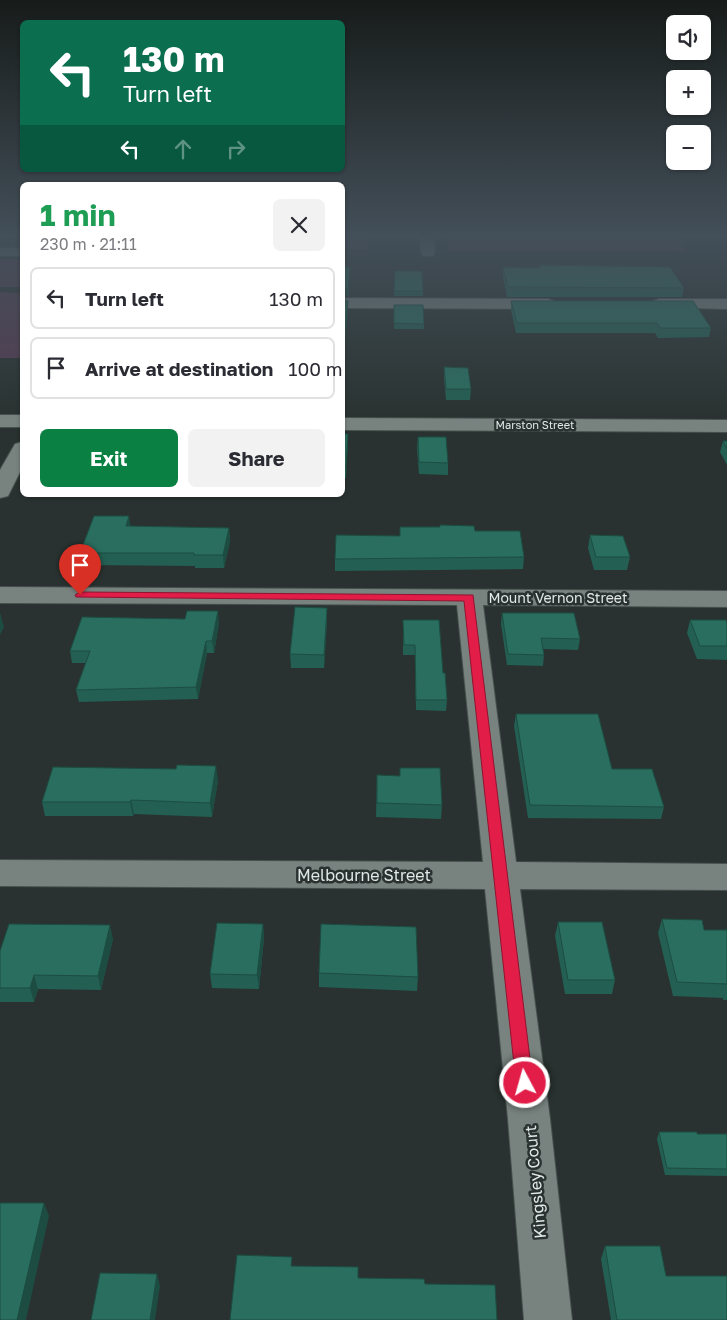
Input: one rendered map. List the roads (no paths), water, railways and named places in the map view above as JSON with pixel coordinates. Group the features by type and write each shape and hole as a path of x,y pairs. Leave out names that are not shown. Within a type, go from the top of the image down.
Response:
{"street":[{"path":"345,303 564,304"},
{"path":"640,304 727,304"},
{"path":"0,421 20,422"},
{"name":"Marston Street","path":"345,424 727,426"},
{"path":"0,491 20,452"},
{"name":"Mount Vernon Street","path":"0,595 727,599"},
{"name":"Kingsley Court","path":"469,598 530,1128 548,1320"},
{"name":"Melbourne Street","path":"0,873 727,877"}]}
